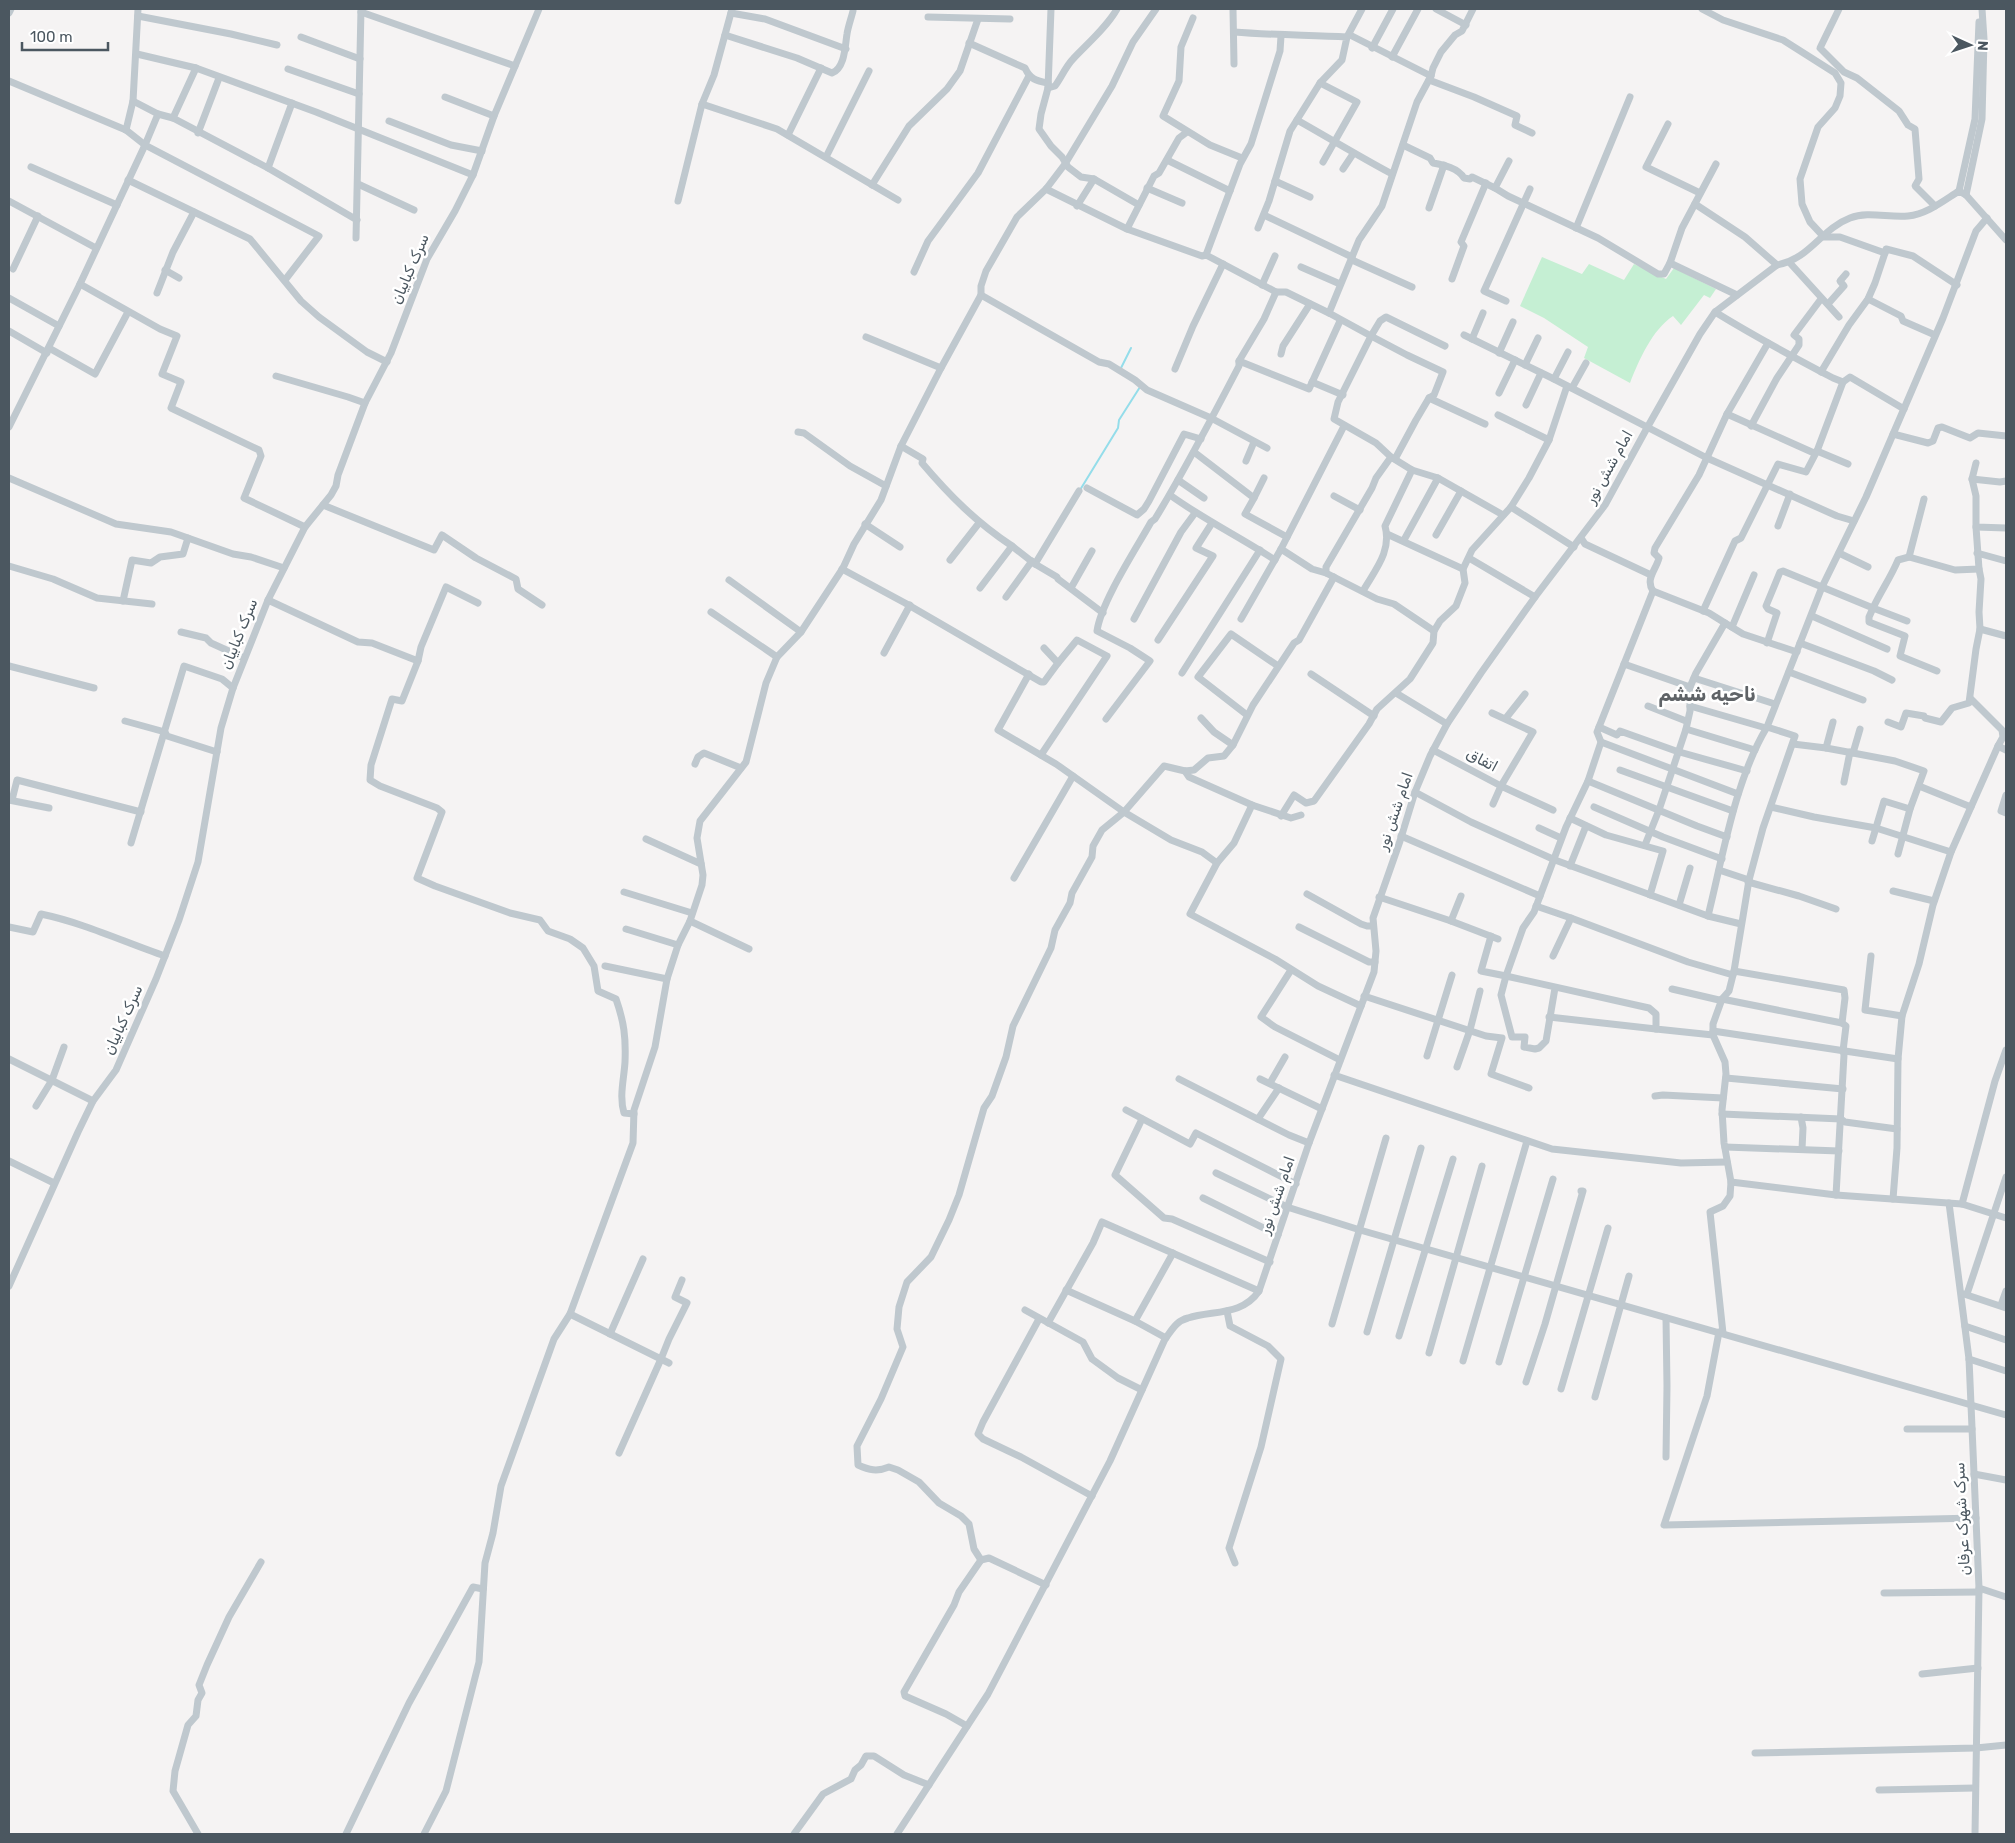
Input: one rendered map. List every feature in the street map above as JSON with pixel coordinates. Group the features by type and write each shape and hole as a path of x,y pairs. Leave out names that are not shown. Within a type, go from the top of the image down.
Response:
{"street":[{"name":"سرک کبابیان","path":"9,1286 54,1183 93,1101 116,1070 179,920 198,862 221,728 244,658 268,600 305,526 336,486 338,474 365,403 387,362 427,259 473,176 494,116 538,9"},
{"path":"1051,9 1048,85 1039,129 1051,146 1062,156 1065,164 1081,176 1094,179 1139,206"},
{"path":"970,43 1025,68 1029,76 1037,82 1055,86 1071,60 1095,35 1108,25 1117,9"},
{"path":"424,1834 446,1791 479,1662 485,1564 493,1533 501,1486 554,1339 570,1314 633,1143 634,1114 655,1047 667,979 678,945 691,917 702,885 703,875 697,838 700,821 746,762 766,683 777,657 800,632 842,570 865,524 881,500 901,446 981,295 981,286 986,271 1017,217 1046,189 1065,164 1112,86 1133,42 1156,9"},
{"path":"1234,9 1234,64"},
{"path":"1258,228 1275,181 1290,130 1320,83 1342,60 1348,36 1362,9"},
{"path":"1372,48 1393,9"},
{"path":"1392,57 1418,9"},
{"path":"1436,9 1466,25"},
{"path":"1329,314 1359,240 1382,206 1417,102 1430,78 1433,68 1441,52 1466,25 1473,9"},
{"path":"1702,9 1723,20 1783,40 1835,73 1841,83 1840,96 1835,108 1818,127 1800,179 1802,204 1810,222 1824,237 1840,237 1885,253"},
{"path":"1815,59 1839,9"},
{"path":"1695,204 1745,237 1777,265 1790,263 1801,257 1834,227 1851,218 1873,215 1908,216 1923,213 1959,191 1974,119 1977,40 1981,9"},
{"path":"1966,195 1982,119 1984,39 1981,9"},
{"path":"356,238 361,11 515,66"},
{"path":"678,201 702,104 725,36 731,11 765,19 846,49"},
{"path":"725,36 797,58 835,73 846,49 847,34 853,11"},
{"path":"126,130 133,101 138,12 277,45"},
{"path":"928,17 1010,19"},
{"path":"1193,18 1181,47 1179,81 1163,116 1210,145 1242,158"},
{"path":"872,185 909,126 947,89 960,71 978,19"},
{"path":"1234,32 1281,36 1348,36 1430,78 1517,116 1515,125 1532,132"},
{"path":"1206,255 1242,158 1251,144 1280,51 1281,36"},
{"path":"301,37 360,59"},
{"path":"1820,48 1844,72 1857,78 1899,111 1908,125 1915,129 1919,179 1915,186 1934,206"},
{"path":"137,54 196,68 219,78 292,103 473,176"},
{"path":"173,118 196,68"},
{"path":"788,135 821,68"},
{"path":"288,69 359,94"},
{"path":"826,157 869,71"},
{"path":"914,272 928,241 978,173 1029,76"},
{"path":"198,133 219,78"},
{"path":"1320,83 1357,102 1323,162"},
{"path":"10,84 126,130 146,145 319,236 285,280"},
{"path":"445,96 494,116"},
{"path":"1576,228 1630,97"},
{"path":"133,101 158,114 173,118 198,133 268,168 357,220"},
{"path":"268,168 292,103"},
{"path":"702,104 777,129 898,200"},
{"path":"9,427 80,284 146,145 158,114"},
{"path":"1297,120 1353,154 1392,174"},
{"path":"389,121 451,145 482,151"},
{"path":"1668,124 1646,167 1700,193"},
{"path":"1127,229 1154,176 1159,173 1179,138 1187,132"},
{"path":"1403,145 1430,158 1433,163 1444,165 1461,173 1464,178 1470,179 1472,176 1524,204 1598,238 1658,274 1664,274 1670,263 1682,228 1716,164"},
{"path":"1343,169 1353,154"},
{"path":"1167,160 1230,191"},
{"path":"1495,188 1509,161"},
{"path":"1429,208 1444,165"},
{"path":"32,167 117,205"},
{"path":"1078,206 1094,179"},
{"path":"128,180 250,239 301,301 319,317 367,352 387,362"},
{"path":"1275,181 1310,197"},
{"path":"1452,279 1464,246 1461,242 1486,183"},
{"path":"358,184 414,210"},
{"path":"1147,188 1182,203"},
{"path":"1046,189 1127,229 1202,256 1206,255 1276,292 1286,292 1444,372 1434,395 1430,398 1393,458 1376,478 1360,510 1326,567 1326,573"},
{"path":"1506,301 1484,291 1530,189"},
{"path":"1959,191 1966,195 2006,240"},
{"path":"9,201 96,248"},
{"path":"156,293 165,270 194,212"},
{"path":"1264,214 1412,287"},
{"path":"13,269 38,216"},
{"path":"1708,916 1733,811 1755,750 1766,728 1822,587 1904,409 1976,231 1987,218"},
{"path":"1821,372 1849,325 1868,299 1886,249 1913,256 1956,284"},
{"path":"1262,285 1275,256"},
{"path":"1670,263 1737,295"},
{"path":"1790,263 1839,317"},
{"path":"1175,369 1192,326 1223,264"},
{"name":"امام شش نور","path":"897,1834 988,1694 1092,1496 1166,1338 1175,1325 1187,1318 1244,1306 1254,1299 1259,1291 1309,1143 1374,972 1373,918 1379,896 1402,836 1414,792 1447,724 1481,672 1535,597 1605,505 1700,334 1715,312 1756,283 1777,265"},
{"path":"1301,267 1340,284"},
{"path":"165,270 179,278"},
{"path":"1828,304 1844,286 1840,281 1846,274"},
{"path":"80,284 128,312 177,336 162,374 181,382 171,408 259,450 261,456 244,498 305,526"},
{"path":"1106,719 1150,661 1097,631 1107,602 1151,522 1155,519 1170,495 1201,440 1240,361 1264,319 1276,292"},
{"path":"981,295 1099,362 1109,364 1136,380 1147,390 1211,418 1267,448"},
{"path":"9,298 59,326"},
{"path":"1752,426 1777,378 1799,345 1799,339 1794,335 1821,299"},
{"path":"1868,299 1901,316 1903,321 1935,335"},
{"path":"1280,354 1283,346 1310,304"},
{"path":"9,331 95,374 128,312"},
{"path":"1715,312 1821,372 1843,382"},
{"path":"1472,339 1484,313"},
{"path":"1445,346 1386,317 1380,320 1338,402 1334,419 1376,443 1393,458 1412,470 1438,478 1503,515"},
{"path":"1240,361 1309,389 1340,321"},
{"path":"1499,353 1514,322"},
{"path":"1464,335 1708,458 1837,516 1854,521"},
{"path":"866,337 941,368"},
{"path":"1525,365 1538,338"},
{"path":"1768,343 1727,414 1711,447 1708,458 1655,548 1654,553 1659,558 1649,584 1653,591 1702,611 1743,634 1797,652"},
{"path":"1554,379 1568,352"},
{"path":"1499,393 1515,360"},
{"path":"1281,816 1294,795 1306,803 1314,801 1378,710 1410,679 1433,643 1434,631 1440,621 1456,606 1465,583 1463,569 1472,550 1511,507 1530,478 1549,440 1569,387 1586,363"},
{"path":"1526,405 1541,373"},
{"path":"276,376 365,403"},
{"path":"1702,611 1735,541 1741,538 1778,464 1806,472 1843,382 1850,377 1904,409"},
{"path":"1312,382 1343,395"},
{"path":"1430,398 1485,424"},
{"path":"1727,414 1814,453 1816,451 1848,464"},
{"path":"1498,415 1549,440"},
{"path":"1241,619 1281,549 1344,426"},
{"path":"1893,434 1928,443 1933,441 1938,428 1942,426 1970,438 1978,433 2006,436"},
{"path":"798,432 804,434 850,466 886,486"},
{"path":"1087,488 1137,515 1144,510 1184,434 1201,440"},
{"path":"1246,461 1254,442"},
{"path":"901,446 923,459 922,463 952,498 976,517 979,523 1057,577 1058,580 1072,588 1103,613"},
{"path":"1194,452 1254,498"},
{"path":"1888,722 1901,727 1906,713 1924,716 1925,718 1941,722 1952,708 1970,703 1980,629 1981,579 1977,553 1976,496 1972,480 1976,463"},
{"path":"1362,591 1387,549 1387,534 1384,526 1412,470"},
{"path":"9,478 116,524 171,532 234,554 252,557 284,568"},
{"path":"1264,478 1245,514 1287,537"},
{"path":"1404,540 1438,478"},
{"path":"1178,480 1204,498"},
{"path":"1972,480 2006,481"},
{"path":"1006,598 1033,562 1079,491"},
{"path":"1436,535 1461,491"},
{"path":"1778,526 1790,494"},
{"path":"1170,495 1195,513 1275,560"},
{"path":"1334,496 1360,510"},
{"path":"1909,557 1924,499"},
{"path":"323,505 434,550 442,535 476,558 516,579 518,589 542,606"},
{"path":"1511,507 1574,547"},
{"path":"1134,619 1181,532 1195,513"},
{"path":"950,560 979,523"},
{"path":"1158,640 1213,556 1196,548 1212,523"},
{"path":"865,524 900,547"},
{"path":"1976,527 2006,528"},
{"path":"1387,534 1404,540 1463,569"},
{"path":"123,601 132,560 151,563 160,557 183,554 188,538"},
{"path":"1581,538 1586,544 1651,575"},
{"path":"980,588 1012,546"},
{"path":"1281,549 1312,569 1326,573 1377,599 1394,604 1434,631"},
{"path":"1182,672 1260,550"},
{"path":"1072,588 1092,551"},
{"path":"1839,553 1868,567"},
{"path":"1977,553 2006,561"},
{"path":"1937,670 1900,656 1905,636 1869,622 1869,617 1884,585 1891,578 1898,560 1909,557 1955,570 1979,569"},
{"path":"1468,558 1535,597"},
{"path":"9,566 53,579 97,598 152,604"},
{"path":"842,570 910,605 1041,682 1044,682 1076,640 1107,656 1041,755"},
{"path":"1767,643 1778,613 1768,609 1766,606 1780,572 1784,571 1907,620"},
{"path":"1732,627 1754,575"},
{"path":"981,1560 974,1549 969,1524 961,1516 939,1503 919,1482 889,1467 880,1471 868,1470 858,1465 857,1446 881,1399 903,1347 897,1329 898,1307 906,1282 931,1257 949,1220 959,1195 984,1108 992,1096 1006,1057 1013,1026 1051,948 1054,930 1070,903 1072,893 1092,857 1093,846 1102,830 1124,812 1164,766 1185,771 1194,770 1208,758 1224,756 1233,745 1247,715 1278,666 1294,643 1299,640 1334,577"},
{"path":"729,580 800,632"},
{"path":"478,604 446,588 420,647 418,660 402,701 392,699 371,765 370,780 380,786 437,808 442,812 417,878 510,913 540,920 548,931 570,939 583,948 594,966 598,991 616,999 625,1024 625,1060 621,1102 624,1113 634,1114"},
{"path":"1556,988 1546,1040 1535,1050 1524,1047 1525,1037 1512,1037 1501,995 1506,976 1524,928 1540,896 1561,838 1588,781 1600,742 1597,732 1653,591"},
{"path":"268,600 358,642 372,643 418,660"},
{"path":"884,653 910,605"},
{"path":"710,612 777,657"},
{"path":"1812,616 1886,649"},
{"path":"1645,845 1659,810 1686,725 1690,706 1690,687 1725,623"},
{"path":"1980,629 2006,636"},
{"path":"181,632 206,638 211,643 244,658"},
{"path":"1247,715 1198,677 1231,634 1278,666"},
{"path":"1800,643 1874,671 1892,680"},
{"path":"1044,648 1058,663"},
{"path":"1624,664 1690,687"},
{"path":"9,666 94,688"},
{"path":"131,843 184,666 222,680 233,688"},
{"path":"1789,672 1863,700"},
{"path":"1029,674 998,730 1041,755 1124,812 1171,840 1202,852 1217,863"},
{"path":"1310,674 1374,716"},
{"path":"1694,678 1775,704"},
{"path":"1396,693 1447,724"},
{"path":"1506,718 1525,694"},
{"path":"1893,1199 1898,1060 1902,1016 1919,964 1934,901 1951,852 2003,737 2002,730 1971,699"},
{"path":"1648,706 1686,725 1755,750"},
{"path":"1690,706 1795,736 1748,881 1734,973 1729,991 1722,998 1713,1024 1713,1033 1725,1062 1726,1078 1722,1114 1731,1182 1730,1196 1723,1206 1710,1212 1721,1333 1707,1396 1664,1525 1976,1518"},
{"path":"1492,713 1533,732 1501,786 1553,810"},
{"path":"1201,718 1214,732 1233,745"},
{"path":"125,721 165,732 167,736 217,752"},
{"path":"1826,748 1833,722"},
{"path":"1599,727 1617,735 1620,731 1678,752 1747,771"},
{"path":"1844,782 1860,729"},
{"path":"1600,742 1738,794"},
{"path":"1793,744 1895,761 1924,771 1910,810 1898,854"},
{"path":"1998,746 2006,750"},
{"name":"اتفاق","path":"1433,750 1501,786 1492,804"},
{"path":"695,764 698,757 704,753 741,768"},
{"path":"1620,770 1664,788 1666,785 1733,811"},
{"path":"1185,771 1189,777 1252,805 1281,816 1291,818 1301,815"},
{"path":"1014,878 1073,776"},
{"path":"49,808 10,800 17,780 141,812"},
{"path":"1588,781 1727,837"},
{"path":"1919,786 1971,807"},
{"path":"1414,792 1471,822 1554,860 1708,916 1741,924"},
{"path":"2006,795 2001,811 2006,813"},
{"path":"1872,841 1884,801 1910,810"},
{"path":"1252,805 1234,843 1217,863 1190,914 1274,959 1318,986 1362,1006"},
{"path":"1594,807 1722,859"},
{"path":"1771,807 1876,828 1951,852"},
{"path":"1570,818 1606,835 1663,851 1650,894"},
{"path":"1570,866 1586,826"},
{"path":"1539,828 1561,838"},
{"path":"1402,836 1540,896"},
{"path":"646,839 701,864"},
{"path":"1679,905 1690,868"},
{"path":"1719,870 1836,909"},
{"path":"1893,891 1934,901"},
{"path":"624,892 691,917 749,950"},
{"path":"1306,894 1361,924 1373,926"},
{"path":"1379,896 1494,938 1481,971 1649,1008 1656,1014 1656,1029"},
{"path":"1451,921 1461,896"},
{"path":"1536,906 1688,962 1734,973 1844,990 1842,1023"},
{"path":"9,927 33,932 41,914 70,920 113,938 165,956"},
{"path":"1553,956 1571,918"},
{"path":"1299,927 1369,962 1375,962"},
{"path":"626,929 678,945"},
{"path":"1871,956 1865,1010 1902,1016"},
{"path":"605,966 667,979"},
{"path":"1292,970 1261,1016 1275,1027 1340,1060"},
{"path":"1427,1056 1452,975"},
{"path":"1672,989 1711,999 1720,1000 1722,998 1842,1023 1846,1026 1843,1051 1844,1088 1836,1195"},
{"path":"1457,1067 1470,1030 1480,991"},
{"path":"1364,996 1486,1036 1502,1038 1491,1074 1529,1088"},
{"path":"1549,1017 1656,1029 1713,1033 1898,1060"},
{"path":"36,1106 52,1080 64,1047"},
{"path":"1962,1204 1995,1081 2006,1050"},
{"path":"1270,1084 1285,1057"},
{"path":"9,1059 93,1101"},
{"path":"1334,1075 1552,1149 1681,1163 1727,1162"},
{"path":"1726,1078 1844,1088"},
{"path":"1180,1079 1289,1135 1309,1143"},
{"path":"1260,1079 1322,1109"},
{"path":"1258,1119 1279,1088"},
{"path":"1654,1096 1663,1094 1723,1098"},
{"path":"1126,1110 1190,1144 1196,1133 1296,1184"},
{"path":"1722,1114 1841,1120 1897,1129"},
{"path":"1801,1117 1803,1128 1802,1149"},
{"path":"1142,1119 1115,1175 1164,1218 1172,1219 1270,1262"},
{"path":"1332,1324 1386,1138"},
{"path":"1463,1361 1527,1141"},
{"path":"1725,1147 1839,1151"},
{"path":"1367,1332 1421,1148"},
{"path":"1399,1336 1453,1158"},
{"path":"9,1162 54,1183"},
{"path":"1429,1353 1482,1166"},
{"path":"1216,1173 1287,1207 1360,1230 2006,1415"},
{"path":"2006,1177 1964,1294 2004,1307 2006,1291"},
{"path":"1499,1362 1553,1179"},
{"path":"1731,1182 1836,1195 1962,1204 2006,1218"},
{"path":"1526,1382 1556,1287 1583,1191 1581,1190"},
{"path":"1203,1198 1278,1235"},
{"name":"سرک شهرک عرفان","path":"1949,1203 1964,1294 1979,1590 1975,1834"},
{"path":"1048,1323 1093,1243 1102,1222 1259,1291"},
{"path":"1561,1389 1608,1228"},
{"path":"1135,1321 1173,1253"},
{"path":"610,1334 643,1260"},
{"path":"1595,1397 1629,1276"},
{"path":"620,1453 669,1339 687,1304 675,1297 682,1280"},
{"path":"1066,1290 1135,1321 1166,1338"},
{"path":"1025,1310 1083,1342 1092,1359 1118,1378 1142,1390"},
{"path":"1227,1311 1230,1326 1268,1346 1281,1359 1262,1447 1229,1548 1235,1563"},
{"path":"570,1314 669,1363"},
{"path":"1038,1318 1040,1319 978,1434 983,1439 1021,1457 1092,1496"},
{"path":"1666,1318 1666,1457"},
{"path":"1965,1326 2006,1340"},
{"path":"1968,1359 2006,1371"},
{"path":"1907,1428 1972,1429"},
{"path":"1974,1474 2006,1480"},
{"path":"967,1726 946,1714 905,1696 904,1692 954,1605 959,1592 981,1560 990,1558 1047,1584"},
{"path":"198,1834 173,1791 175,1771 188,1725 196,1716 198,1700 202,1693 199,1685 206,1665 229,1617 260,1562"},
{"path":"346,1834 409,1703 468,1596 473,1588 483,1589"},
{"path":"1884,1593 1979,1590 2006,1597"},
{"path":"1922,1674 1978,1668"},
{"path":"1755,1753 1976,1748 2006,1745"},
{"path":"794,1834 823,1794 851,1779 855,1770 861,1765 866,1756 874,1756 904,1775 929,1785"},
{"path":"1880,1790 1975,1788"}],"green space":[{"path":"1542,257 1582,274 1589,264 1624,280 1634,264 1666,279 1674,268 1716,289 1710,298 1704,295 1681,325 1673,316 1665,322 1642,355 1630,383 1584,358 1588,347 1544,318 1520,306"}],"waterway":[{"path":"1121,368 1131,348"},
{"path":"1080,490 1118,428 1119,420 1140,387"}],"district":[{"name":"ناحیه ششم","path":"1707,694"}]}
